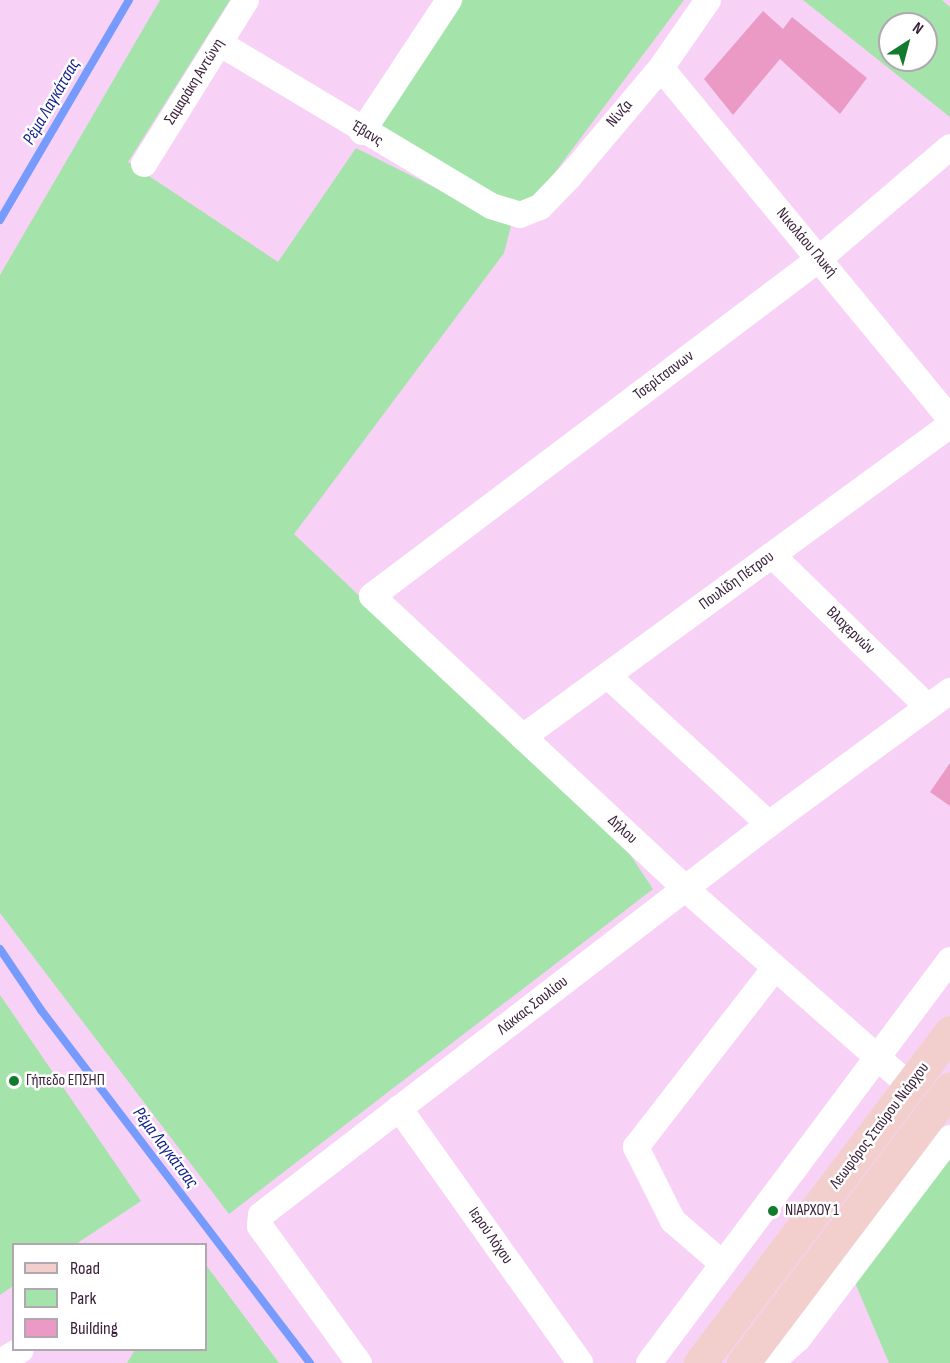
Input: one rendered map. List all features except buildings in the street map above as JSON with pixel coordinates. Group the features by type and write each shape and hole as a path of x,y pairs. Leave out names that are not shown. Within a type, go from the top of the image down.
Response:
{"main road":[{"name":"Λεωφόρος Σταύρου Νιάρχου","path":"700,1363 950,1032"},
{"name":"Λεωφόρος Σταύρου Νιάρχου","path":"743,1363 950,1088"}],"street":[{"name":"Σαμαράκη Αντώνη","path":"144,164 246,0"},
{"path":"362,132 448,0"},
{"name":"Νίνζα","path":"520,215 540,207 556,192 661,68 708,0"},
{"name":"Έβανς","path":"219,43 362,132 492,206 520,215"},
{"name":"Νικολάου Γλυκή","path":"661,68 950,418"},
{"name":"Τσερίτσανων","path":"372,596 819,259 950,147"},
{"name":"Πουλίδη Πέτρου","path":"523,738 950,425"},
{"name":"Βλαχερνών","path":"772,555 928,707"},
{"name":"Δήλου","path":"372,596 685,888 774,969 910,1086"},
{"path":"608,675 769,824"},
{"name":"Λάκκας Σουλίου","path":"359,1363 260,1226 261,1215 769,824 950,691"},
{"path":"649,1363 950,960"},
{"path":"723,1264 673,1221 636,1147 774,969"},
{"name":"Ιερού Λόχου","path":"399,1108 580,1363"},
{"path":"771,1363 798,1339 950,1138"},
{"path":"0,1362 19,1351"}],"green space":[{"path":"160,0 230,0 128,162 278,262 356,148 511,226 504,253 294,534 625,847 653,889 229,1214 0,913 0,275"},
{"path":"463,0 684,0 541,191 527,203 511,204 378,129"},
{"path":"803,0 942,0 950,7 950,117 893,72 938,72 938,12 878,12 878,60"},
{"path":"0,995 141,1201 78,1243 12,1243 12,1287 0,1295"},
{"path":"950,1158 950,1363 889,1363 853,1278"},
{"path":"207,1266 279,1363 127,1363 134,1351 207,1351"}],"waterway":[{"name":"Ρέμα Λαγκάτσας","path":"0,220 129,0"},
{"name":"Ρέμα Λαγκάτσας","path":"0,949 41,1010 310,1363"}],"place":[{"name":"Γήπεδο ΕΠΣΗΠ","path":"14,1081"},
{"name":"ΝΙΑΡΧΟΥ 1","path":"773,1211"}]}
